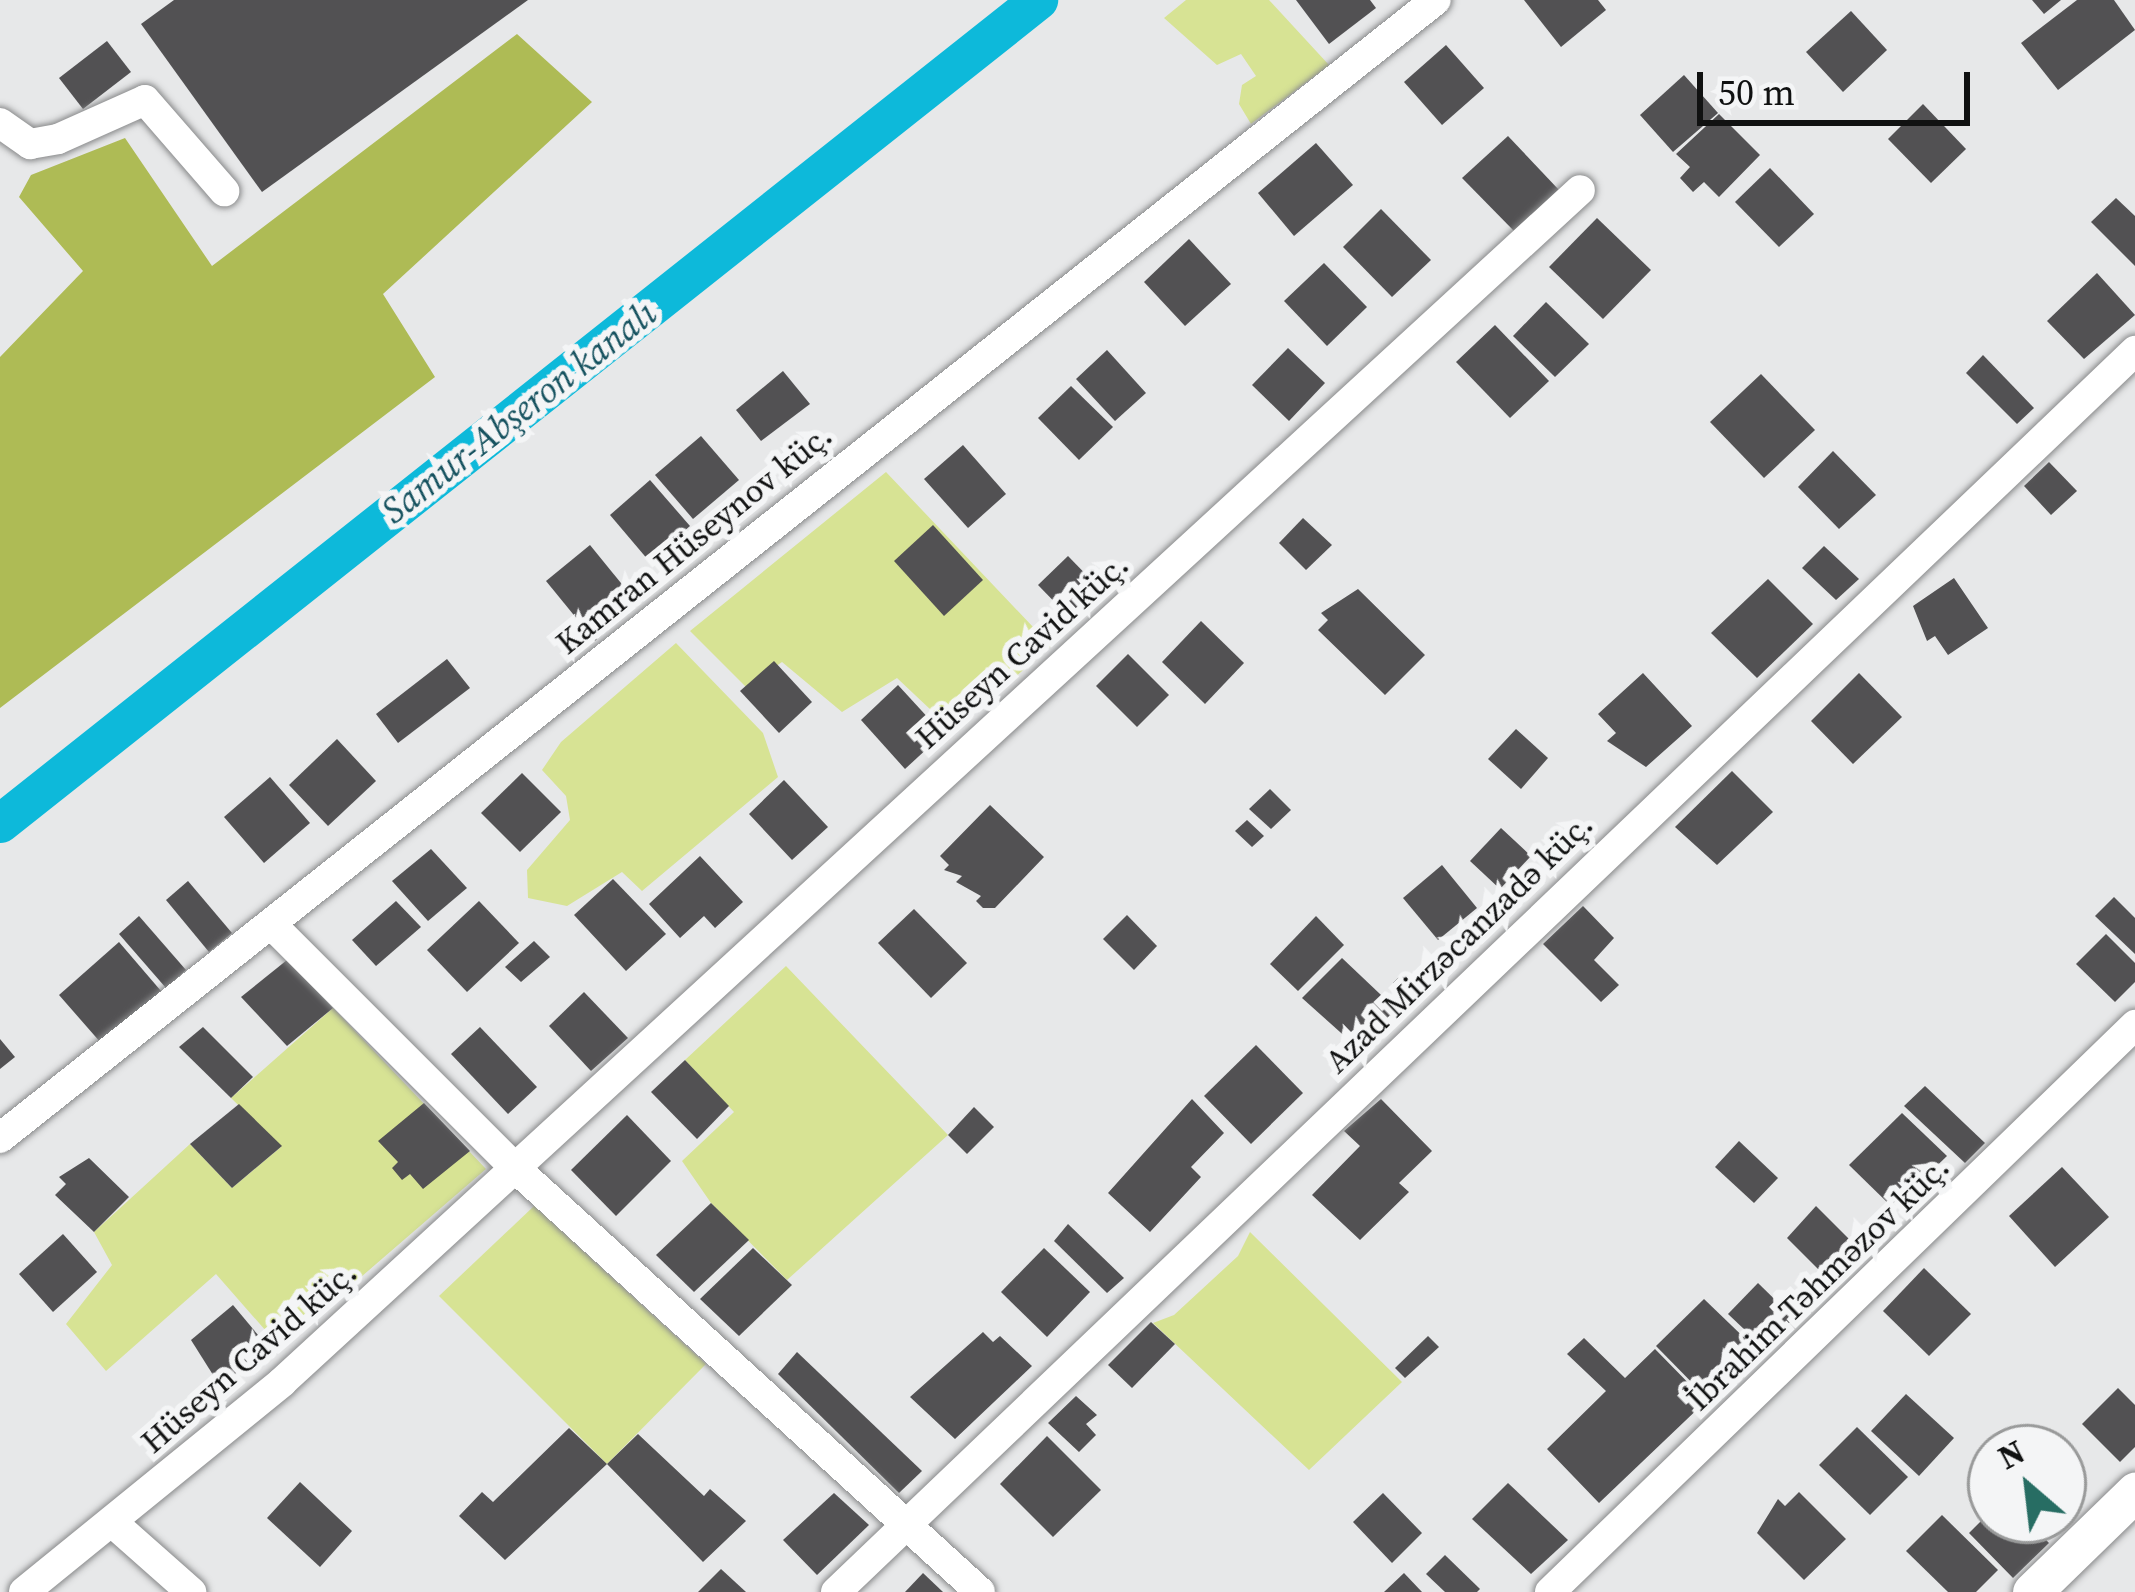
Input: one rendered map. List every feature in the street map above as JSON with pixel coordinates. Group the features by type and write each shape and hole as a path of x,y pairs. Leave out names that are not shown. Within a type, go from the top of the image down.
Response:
{"street":[{"name":"Kamran Hüseynov küç.","path":"0,1138 1436,0"},
{"path":"0,123 30,144 58,140 145,100 224,191"},
{"name":"Hüseyn Cavid küç.","path":"24,1592 282,1382 1580,190"},
{"name":"Azad Mirzəcanzadə küç.","path":"836,1592 2135,351"},
{"path":"271,924 513,1166 980,1592"},
{"name":"İbrahim Təhməzov küç.","path":"1550,1592 2135,1025"},
{"path":"2032,1592 2135,1492"},
{"path":"112,1522 190,1592"}],"green space":[{"path":"1186,0 1269,0 1329,65 1251,124 1239,104 1242,85 1256,76 1241,54 1217,65 1164,18"},
{"path":"517,34 592,102 383,294 435,377 0,708 0,357 83,271 19,197 31,175 125,138 212,266"},
{"path":"886,472 1051,646 961,724 932,711 897,678 842,712 782,662 746,687 690,631"},
{"path":"676,643 763,733 778,777 642,891 622,872 567,906 528,898 527,870 570,820 566,796 542,770 561,742"},
{"path":"786,966 948,1135 787,1280 711,1203 682,1161 734,1112 685,1060"},
{"path":"333,1008 486,1169 280,1347 216,1274 106,1371 66,1324 112,1265 94,1232 190,1144 232,1188 281,1147 231,1098"},
{"path":"534,1206 706,1364 607,1464 439,1296"},
{"path":"1250,1232 1402,1382 1309,1470 1153,1323 1174,1315 1238,1256"}],"building":[{"path":"174,0 528,0 262,192 141,24"},
{"path":"1296,0 1370,0 1376,8 1329,44"},
{"path":"1524,0 1598,0 1606,10 1561,47"},
{"path":"2032,0 2061,0 2044,14"},
{"path":"2077,0 2114,0 2135,30 2058,90 2021,43"},
{"path":"1851,11 1887,50 1843,92 1806,52"},
{"path":"107,41 131,72 83,109 59,78"},
{"path":"1446,45 1484,88 1442,125 1404,82"},
{"path":"1684,75 1718,113 1673,152 1640,115"},
{"path":"1923,104 1966,149 1931,183 1888,139"},
{"path":"1719,114 1760,155 1719,197 1704,182 1693,192 1680,178 1690,167 1676,154"},
{"path":"1508,136 1559,190 1514,231 1462,178"},
{"path":"1316,143 1353,185 1294,236 1258,193"},
{"path":"1770,168 1814,214 1779,247 1735,202"},
{"path":"2116,198 2135,216 2135,266 2091,222"},
{"path":"1381,209 1431,260 1392,297 1343,247"},
{"path":"1597,218 1651,270 1603,319 1549,267"},
{"path":"1189,239 1231,284 1185,326 1144,282"},
{"path":"1324,263 1367,307 1327,346 1284,301"},
{"path":"2097,273 2135,315 2084,359 2047,321"},
{"path":"1546,302 1589,344 1555,377 1513,336"},
{"path":"1495,325 1549,381 1510,418 1456,362"},
{"path":"1288,348 1325,383 1289,421 1252,385"},
{"path":"1107,350 1146,393 1115,421 1076,379"},
{"path":"1983,355 2034,408 2017,424 1966,373"},
{"path":"783,371 810,404 761,441 736,410"},
{"path":"1761,374 1815,430 1764,478 1710,422"},
{"path":"1071,386 1113,427 1079,460 1038,418"},
{"path":"701,436 739,480 693,519 655,475"},
{"path":"963,445 1006,494 968,528 924,479"},
{"path":"1833,451 1876,495 1839,529 1798,487"},
{"path":"2049,462 2077,491 2051,515 2024,486"},
{"path":"650,480 690,526 649,561 610,515"},
{"path":"1303,518 1332,545 1306,570 1279,543"},
{"path":"933,525 983,580 944,616 894,561"},
{"path":"590,545 638,604 595,641 546,581"},
{"path":"1824,546 1859,579 1836,600 1802,568"},
{"path":"1068,556 1103,592 1073,621 1038,585"},
{"path":"1954,578 1988,628 1948,655 1935,636 1927,641 1913,606"},
{"path":"1768,579 1813,624 1757,678 1711,633"},
{"path":"1358,589 1425,655 1385,695 1318,630 1328,620 1321,613"},
{"path":"1201,621 1244,663 1205,704 1162,662"},
{"path":"1128,654 1169,695 1137,727 1096,686"},
{"path":"447,659 470,688 398,743 376,714"},
{"path":"774,661 812,702 779,733 740,691"},
{"path":"1643,673 1692,726 1646,767 1607,741 1616,733 1598,714"},
{"path":"1859,673 1902,717 1853,764 1811,721"},
{"path":"898,685 943,734 905,769 861,720"},
{"path":"1516,729 1548,758 1521,789 1488,759"},
{"path":"337,739 376,781 328,826 289,785"},
{"path":"1732,771 1773,812 1717,865 1675,827"},
{"path":"522,773 561,812 520,852 481,813"},
{"path":"270,777 310,823 264,863 224,817"},
{"path":"784,780 828,827 792,860 749,814"},
{"path":"1270,789 1291,810 1271,829 1249,809"},
{"path":"990,805 1044,857 995,908 983,908 976,901 981,896 956,882 962,876 944,870 949,865 940,856"},
{"path":"1247,820 1264,836 1252,847 1235,831"},
{"path":"1501,828 1531,856 1500,889 1470,861"},
{"path":"431,849 467,888 428,921 392,881"},
{"path":"700,856 743,902 715,928 704,916 680,938 649,904"},
{"path":"1442,865 1477,908 1438,940 1403,898"},
{"path":"613,879 666,934 626,971 574,915"},
{"path":"188,881 232,933 209,952 166,900"},
{"path":"2114,897 2135,918 2135,954 2095,916"},
{"path":"396,901 421,927 376,966 352,940"},
{"path":"479,901 519,943 467,992 427,950"},
{"path":"1583,906 1614,938 1594,960 1619,985 1601,1002 1543,944"},
{"path":"914,909 967,963 931,998 878,943"},
{"path":"1127,915 1157,946 1134,970 1103,939"},
{"path":"139,916 186,970 166,988 119,934"},
{"path":"1316,916 1344,945 1298,991 1270,964"},
{"path":"2106,934 2135,963 2135,982 2115,1002 2076,964"},
{"path":"534,941 550,957 521,982 505,967"},
{"path":"119,942 161,991 101,1043 59,995"},
{"path":"1342,958 1399,1012 1359,1049 1302,998"},
{"path":"287,960 333,1008 287,1046 241,997"},
{"path":"1401,975 1420,992 1412,1000 1393,983"},
{"path":"584,992 628,1038 591,1071 549,1026"},
{"path":"203,1027 253,1077 231,1098 179,1047"},
{"path":"480,1027 537,1087 508,1114 451,1054"},
{"path":"0,1039 15,1057 0,1069"},
{"path":"1256,1045 1303,1093 1251,1144 1204,1096"},
{"path":"685,1060 729,1106 697,1139 651,1092"},
{"path":"1925,1086 1985,1143 1965,1163 1904,1106"},
{"path":"1192,1099 1224,1133 1191,1167 1201,1177 1150,1232 1108,1193"},
{"path":"1381,1099 1432,1151 1399,1183 1409,1192 1360,1240 1312,1195 1360,1146 1344,1131"},
{"path":"424,1103 470,1151 423,1189 410,1174 402,1180 392,1168 398,1162 378,1141"},
{"path":"239,1104 282,1146 232,1188 190,1144"},
{"path":"974,1107 994,1127 967,1154 948,1135"},
{"path":"1902,1113 1947,1156 1893,1208 1849,1165"},
{"path":"627,1115 671,1161 616,1216 571,1170"},
{"path":"1739,1141 1778,1178 1754,1203 1715,1167"},
{"path":"89,1158 129,1197 94,1232 55,1195 66,1184 59,1177"},
{"path":"2062,1167 2109,1217 2055,1267 2009,1216"},
{"path":"711,1203 749,1240 694,1292 656,1255"},
{"path":"1816,1206 1861,1251 1829,1280 1787,1238"},
{"path":"1068,1224 1124,1278 1107,1293 1054,1241"},
{"path":"63,1234 97,1272 53,1312 19,1274"},
{"path":"753,1248 792,1285 739,1336 700,1299"},
{"path":"1044,1248 1090,1292 1047,1337 1001,1292"},
{"path":"1924,1268 1971,1314 1929,1356 1883,1311"},
{"path":"1758,1283 1794,1318 1764,1348 1728,1314"},
{"path":"1704,1299 1757,1350 1708,1399 1656,1346"},
{"path":"233,1305 268,1347 220,1386 191,1340"},
{"path":"1151,1322 1175,1344 1132,1388 1108,1365"},
{"path":"983,1332 993,1342 1000,1336 1032,1366 955,1439 910,1397"},
{"path":"1428,1336 1439,1347 1405,1378 1395,1368"},
{"path":"1584,1338 1625,1378 1655,1349 1706,1401 1599,1503 1547,1449 1606,1391 1567,1354"},
{"path":"797,1352 922,1471 899,1493 778,1374"},
{"path":"2118,1388 2135,1405 2135,1447 2120,1462 2082,1424"},
{"path":"1906,1394 1954,1438 1919,1476 1871,1431"},
{"path":"1076,1396 1097,1415 1086,1424 1096,1435 1079,1452 1048,1423"},
{"path":"1857,1427 1908,1477 1870,1515 1819,1465"},
{"path":"569,1428 607,1464 505,1560 459,1516 482,1492 493,1502"},
{"path":"638,1434 704,1496 710,1489 746,1521 703,1562 607,1464"},
{"path":"1047,1436 1101,1490 1053,1537 1000,1484"},
{"path":"300,1482 352,1531 320,1567 267,1518"},
{"path":"1508,1483 1568,1540 1531,1574 1472,1519"},
{"path":"1799,1492 1846,1539 1804,1580 1757,1533 1778,1499 1785,1506"},
{"path":"834,1493 869,1525 817,1575 783,1540"},
{"path":"1383,1493 1422,1533 1392,1563 1353,1522"},
{"path":"1942,1515 1998,1570 1976,1592 1948,1592 1906,1551"},
{"path":"1980,1544 2048,1544 2013,1578"},
{"path":"1445,1555 1480,1589 1477,1592 1445,1592 1426,1574"},
{"path":"721,1569 746,1592 698,1592"},
{"path":"923,1573 943,1592 905,1592"},
{"path":"1404,1573 1422,1592 1384,1592"}],"waterway":[{"name":"Samur-Abşeron kanalı","path":"0,823 1038,0"}]}
